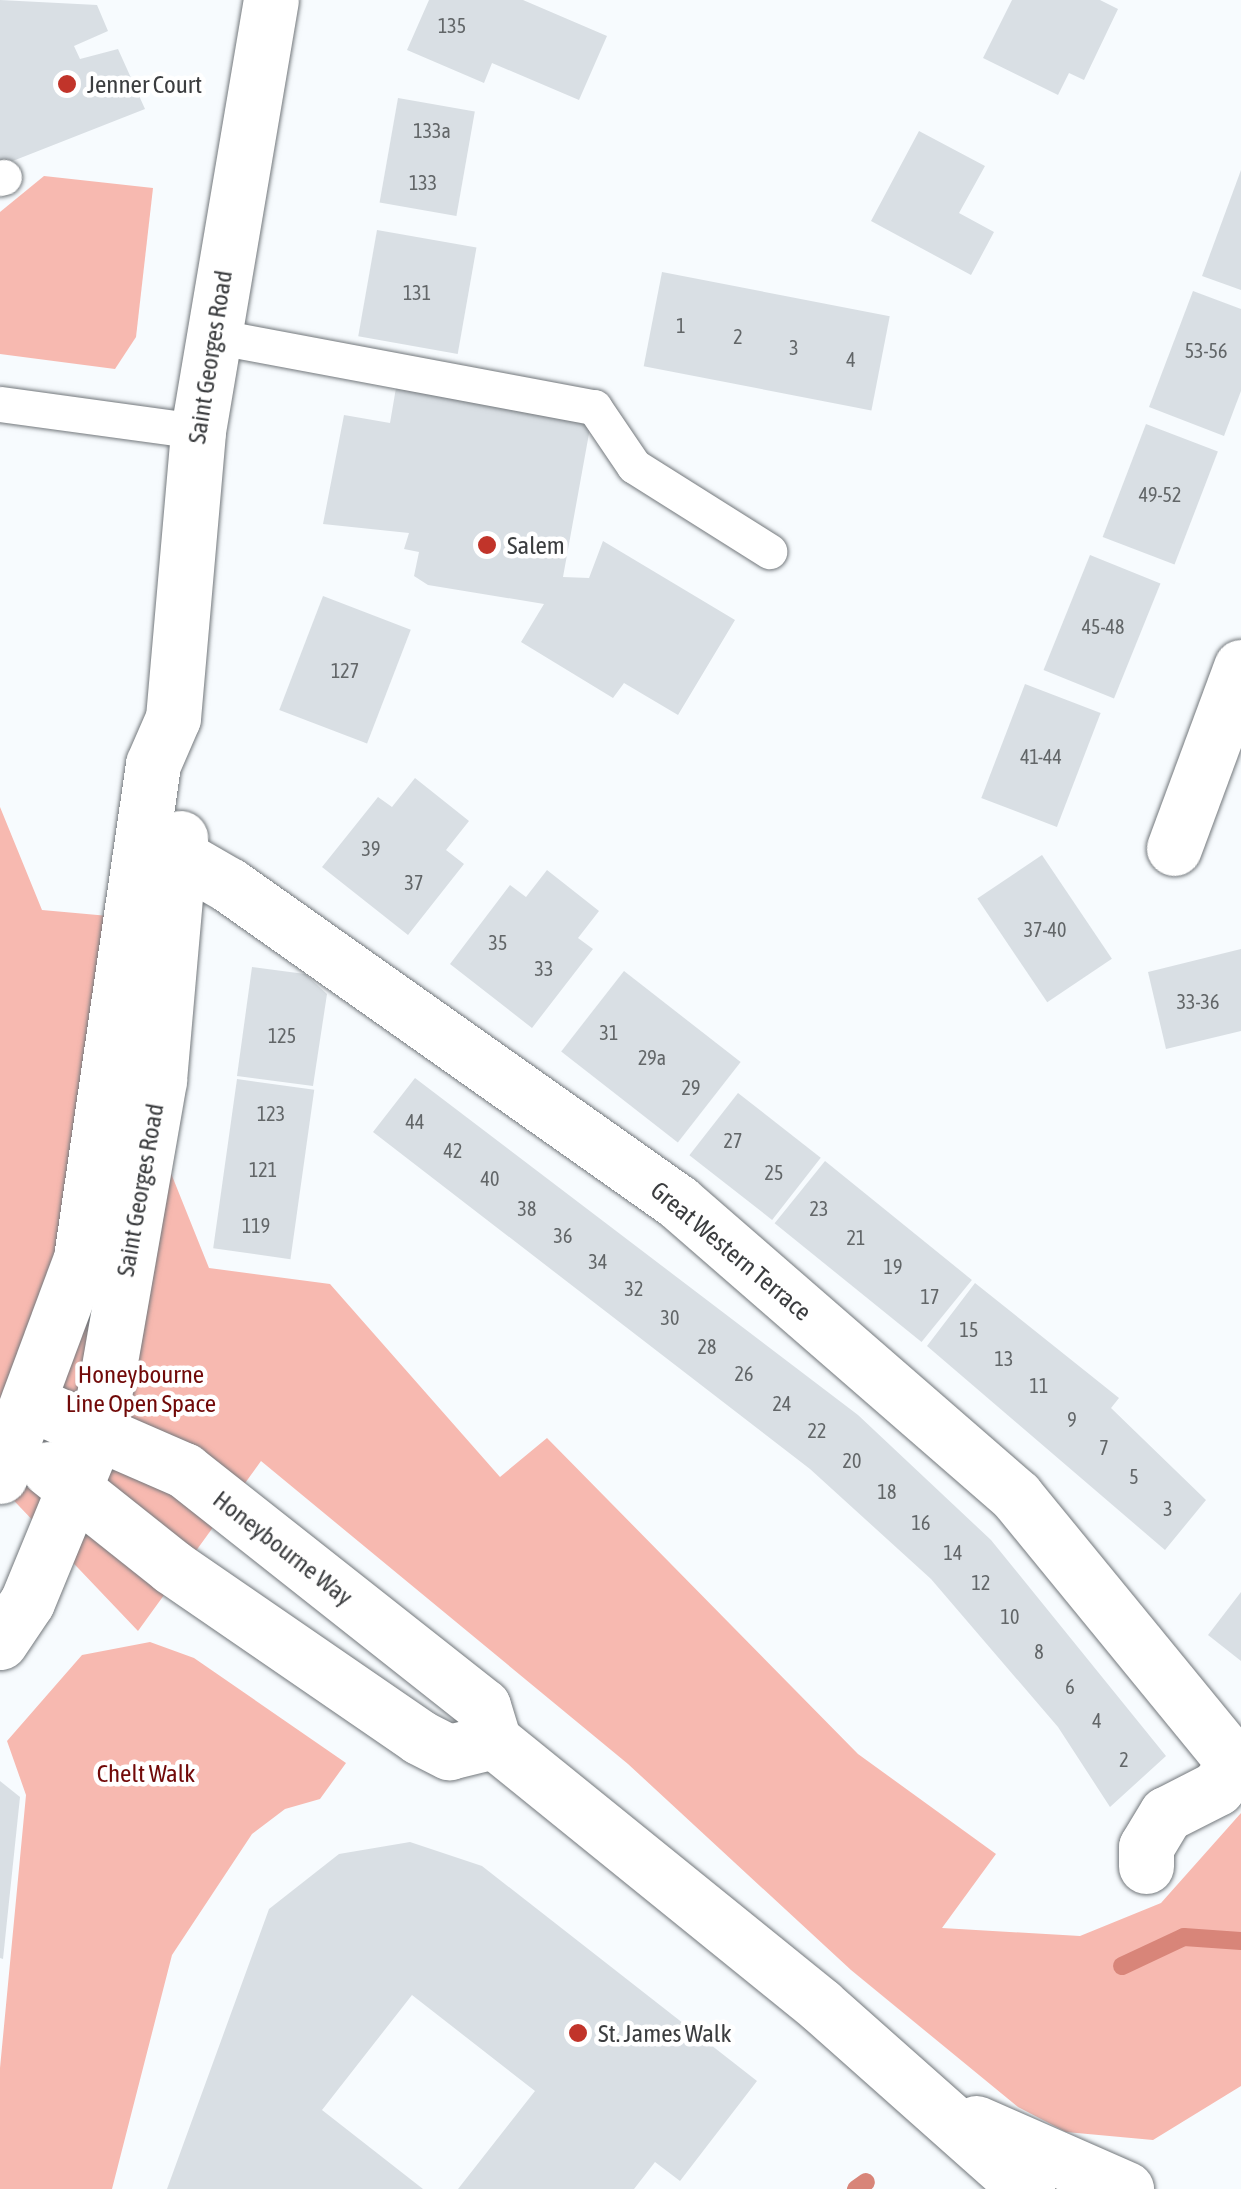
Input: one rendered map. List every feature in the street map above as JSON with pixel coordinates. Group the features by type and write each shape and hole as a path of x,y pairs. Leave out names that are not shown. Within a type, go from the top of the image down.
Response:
{"street":[{"name":"Saint Georges Road","path":"0,1642 76,1487 98,1430 161,844 187,765 173,718 198,431 271,0"},
{"path":"1174,848 1241,667"},
{"name":"Great Western Terrace","path":"161,844 678,1202 1016,1496 1238,1759"},
{"name":"Saint Georges Road","path":"16,1442 81,1258 134,1086"},
{"name":"Honeybourne Way","path":"16,1442 98,1430 184,1470 483,1706 494,1740 632,1848 942,2108 1028,2189"},
{"path":"16,1442 172,1567 419,1737 449,1752 494,1740"},
{"path":"1146,1866 1146,1846 1166,1814 1204,1798 1238,1759"},
{"name":"Honeybourne Way","path":"942,2108 1126,2189"}],"lane":[{"path":"213,336 594,407 634,466 769,551"},
{"path":"0,404 198,431"}],"green space":[{"path":"44,176 153,188 136,337 115,369 0,354 0,212"},
{"name":"Honeybourne Line Open Space","path":"0,807 42,910 142,919 128,1066 209,1268 330,1284 500,1477 547,1438 858,1754 996,1854 942,1928 1080,1936 1161,1903 1241,1813 1241,2086 1153,2140 1066,2132 1018,2107 851,1970 628,1764 261,1461 138,1631 0,1486"},
{"name":"Chelt Walk","path":"150,1642 194,1658 346,1763 320,1799 285,1809 252,1834 172,1955 112,2189 0,2189 0,2068 26,1795 7,1741 82,1655"}],"building":[{"name":"Jenner Court","path":"0,0 97,5 108,31 74,46 80,59 118,49 145,109 0,166"},
{"path":"429,0 523,0 607,36 579,100 492,63 484,83 407,50"},
{"path":"1012,0 1100,0 1118,9 1084,80 1069,73 1058,95 983,58"},
{"path":"398,98 475,112 456,216 380,202"},
{"path":"919,131 985,166 959,213 994,232 971,275 871,221"},
{"path":"1241,170 1241,290 1202,276"},
{"path":"377,230 476,248 458,354 358,336"},
{"path":"662,272 890,316 871,411 644,366"},
{"path":"1193,291 1241,309 1241,391 1224,436 1149,407"},
{"name":"Salem","path":"397,382 592,417 563,577 589,578 603,541 735,620 678,715 624,683 613,698 521,642 544,604 428,585 414,576 419,552 404,549 409,533 323,524 344,415 390,423"},
{"path":"1146,424 1218,452 1175,565 1103,537"},
{"path":"1090,555 1160,583 1114,698 1044,670"},
{"path":"323,596 411,630 367,744 279,710"},
{"path":"1025,684 1101,713 1057,827 981,798"},
{"path":"415,778 469,821 446,850 464,864 408,935 322,867 378,797 392,807"},
{"path":"1042,855 1112,959 1047,1002 977,899"},
{"path":"547,870 599,911 578,938 593,949 532,1028 450,964 510,885 526,897"},
{"path":"1241,949 1241,1031 1166,1049 1148,972"},
{"path":"252,967 305,974 327,994 313,1086 237,1076"},
{"path":"624,971 741,1062 678,1142 561,1051"},
{"path":"415,1078 858,1415 991,1540 1166,1756 1110,1807 1058,1727 931,1579 810,1469 373,1132"},
{"path":"237,1079 314,1090 290,1259 213,1248"},
{"path":"738,1093 821,1158 772,1220 689,1155"},
{"path":"825,1161 972,1280 922,1342 775,1223"},
{"path":"975,1283 1119,1398 1111,1408 1206,1500 1165,1550 927,1346"},
{"path":"1241,1592 1241,1661 1208,1635"},
{"path":"0,1781 20,1797 3,1959 0,1958"},
{"name":"St. James Walk","path":"410,1842 482,1866 757,2081 680,2181 655,2162 634,2189 458,2189 535,2091 412,1995 322,2110 423,2189 167,2189 269,1909 339,1854"}],"waterway":[{"path":"1122,1966 1184,1937 1241,1941"},
{"path":"856,2189 866,2182"}],"place":[{"name":"Jenner Court","path":"67,84"},
{"name":"Salem","path":"487,545"},
{"name":"St. James Walk","path":"578,2033"}]}
